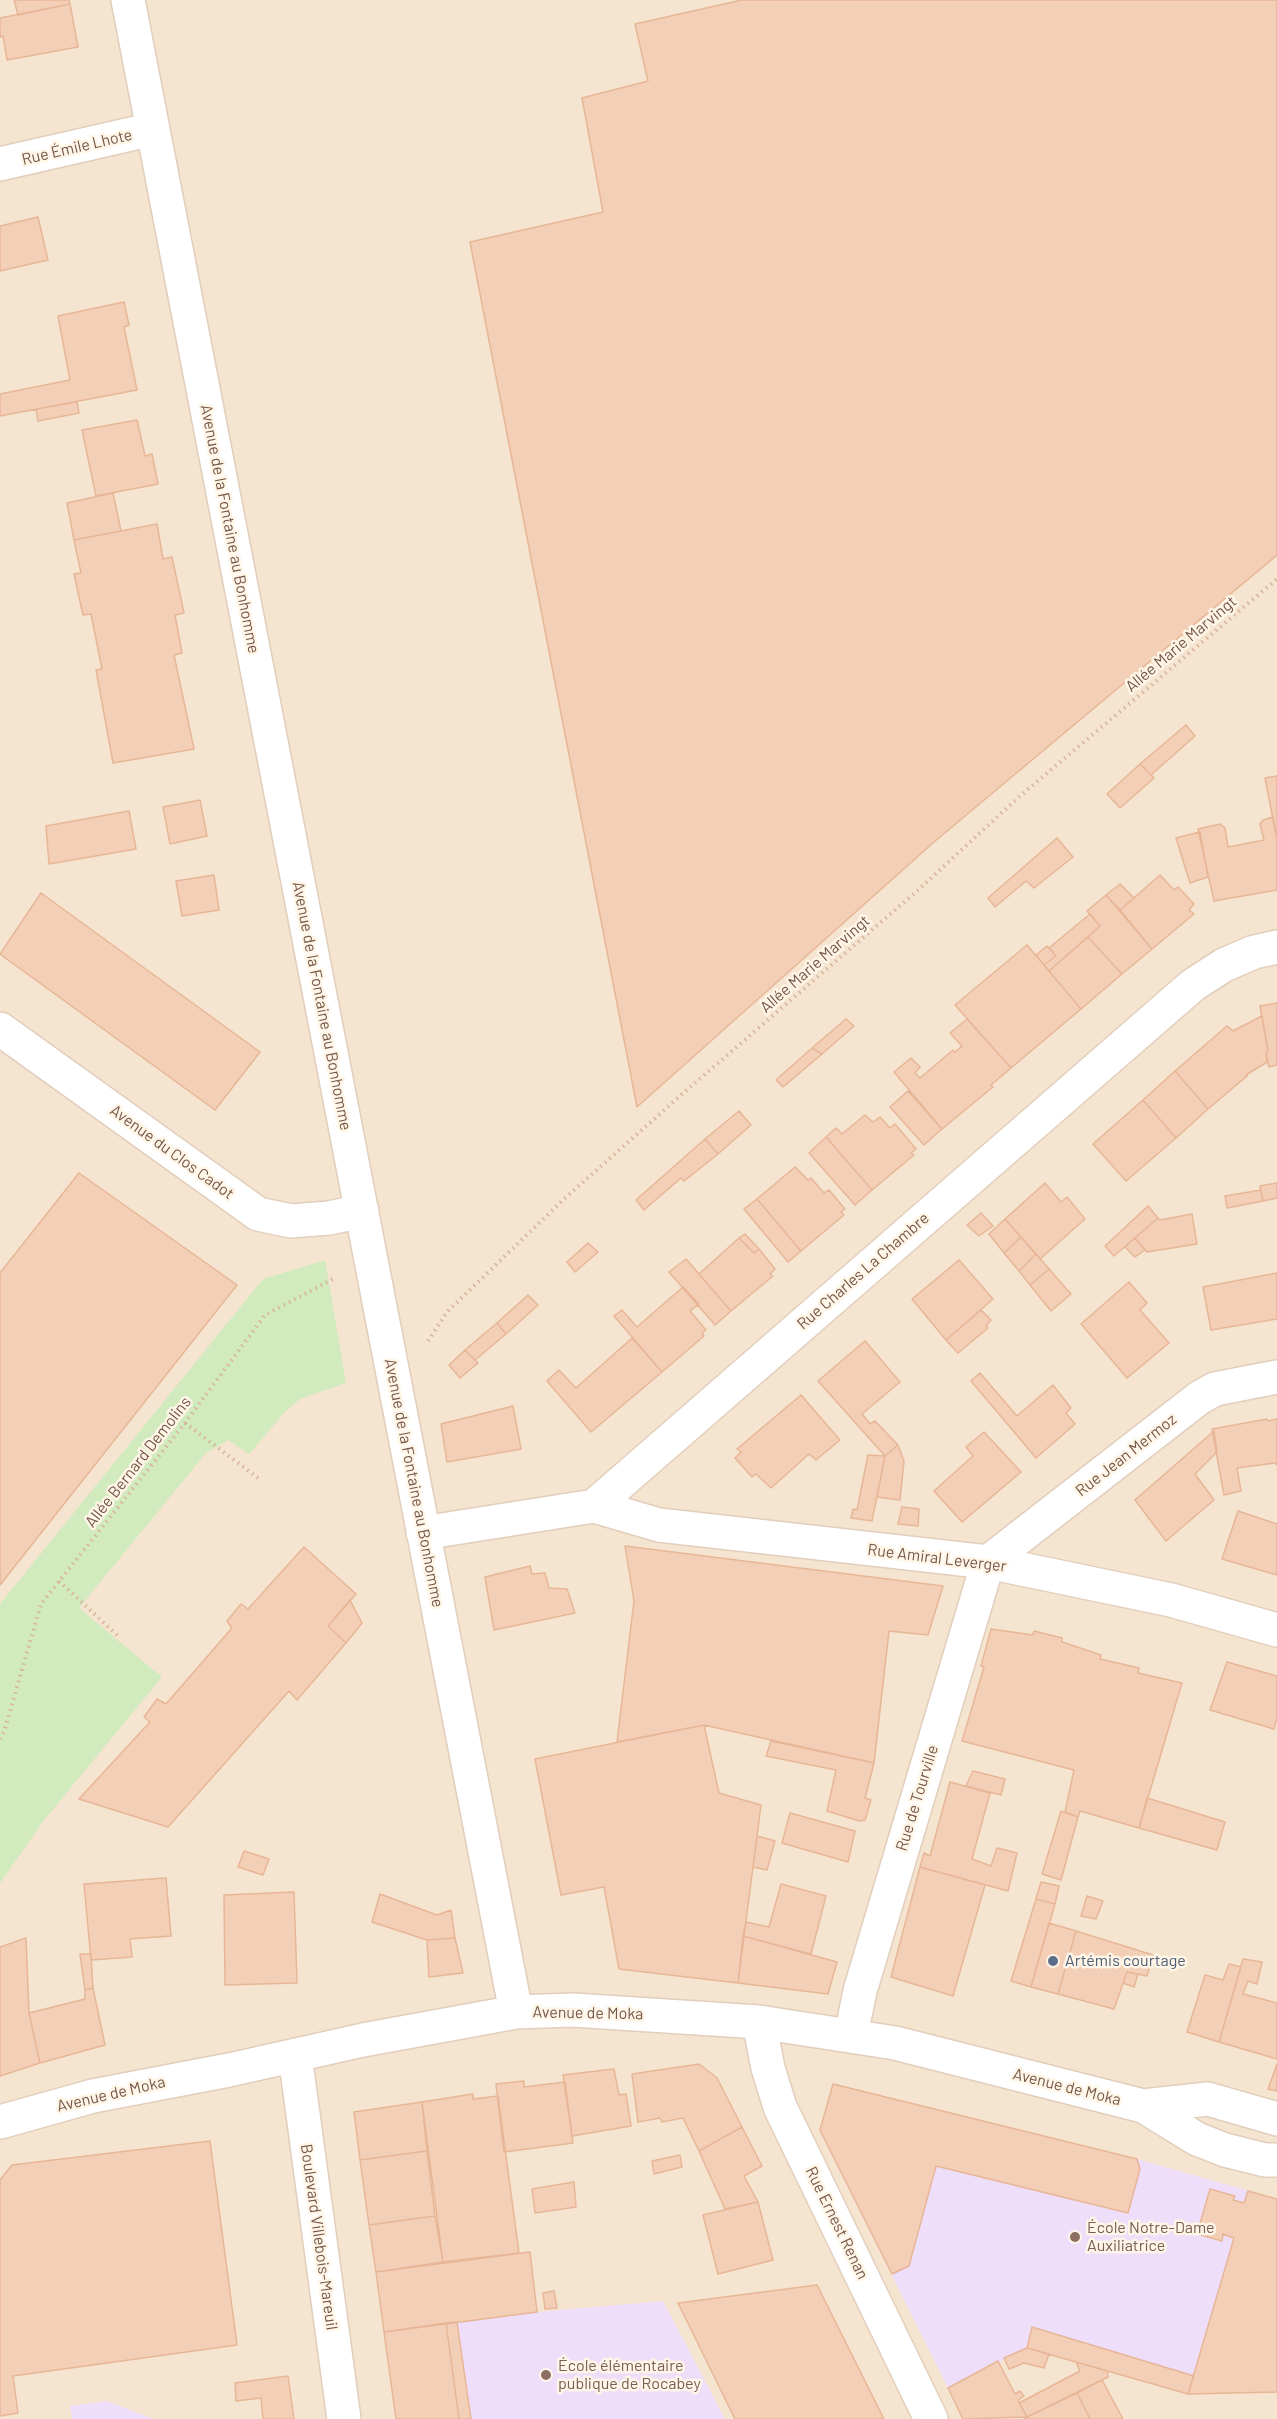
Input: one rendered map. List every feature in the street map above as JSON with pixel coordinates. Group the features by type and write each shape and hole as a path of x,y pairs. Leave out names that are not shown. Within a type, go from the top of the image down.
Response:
{"street":[{"name":"Avenue de la Fontaine au Bonhomme","path":"128,0 516,2012"},
{"name":"Rue Émile Lhote","path":"0,164 153,129"},
{"name":"Rue Charles La Chambre","path":"594,1506 1193,985 1224,965 1254,952 1277,947"},
{"name":"Avenue du Clos Cadot","path":"0,1029 258,1214 291,1221 329,1218 362,1211"},
{"name":"Rue Jean Mermoz","path":"988,1562 1199,1398 1215,1389 1277,1377"},
{"path":"423,1533 594,1506"},
{"name":"Rue Amiral Leverger","path":"594,1506 659,1525 988,1562 1171,1599 1277,1630"},
{"name":"Rue de Tourville","path":"851,2035 860,1991 988,1562"},
{"name":"Avenue de Moka","path":"0,2122 93,2096 363,2040 516,2012 573,2010 759,2022 895,2043 1143,2106 1206,2143 1265,2160 1277,2160"},
{"name":"Rue Ernest Renan","path":"759,2022 768,2068 780,2107 931,2419"},
{"name":"Boulevard Villebois-Mareuil","path":"295,2055 344,2419"},
{"name":"Avenue de Moka","path":"1143,2106 1208,2099 1277,2119"}],"path":[{"name":"Allée Marie Marvingt","path":"396,1392 447,1312 564,1199 917,891 1020,796 1277,579"},
{"name":"Allée Bernard Demolins","path":"0,1739 41,1604 185,1423 265,1315 370,1259"},
{"path":"185,1423 258,1479"},
{"path":"59,1581 119,1637"}],"shaded area":[{"path":"0,0 1277,0 1277,2419 0,2419"},
{"name":"École Notre-Dame Auxiliatrice","path":"820,2130 1137,2159 1277,2199 1277,2392 1188,2394 1027,2348 948,2388"},
{"name":"École élémentaire publique de Rocabey","path":"663,2301 725,2419 396,2419 384,2332 537,2312"},
{"path":"107,2401 154,2419 72,2419 70,2406"}],"green space":[{"path":"325,1260 346,1383 300,1399 286,1411 249,1454 228,1440 206,1453 79,1608 162,1677 45,1819 0,1883 0,1604 263,1279"}],"building":[{"path":"14,0 69,0 70,4 18,15"},
{"path":"742,0 1277,0 1277,555 934,842 637,1107 470,242 603,212 582,98 648,81 635,24"},
{"path":"70,4 78,47 7,60 3,36 0,37 0,18"},
{"path":"38,217 48,260 0,271 0,226"},
{"path":"124,302 129,325 124,327 137,390 0,416 0,394 70,380 58,316"},
{"path":"77,402 79,413 38,421 36,409"},
{"path":"137,420 145,456 152,454 158,484 96,496 82,430"},
{"path":"113,493 121,531 74,540 67,503"},
{"path":"157,524 163,559 172,557 184,613 175,615 182,653 174,655 194,749 113,763 96,670 102,669 91,614 83,615 74,574 81,573 74,540"},
{"path":"1186,725 1195,736 1151,775 1140,764"},
{"path":"1140,764 1154,778 1120,808 1107,794"},
{"path":"1277,776 1277,840 1265,778"},
{"path":"200,800 207,836 170,844 163,807"},
{"path":"129,811 136,849 49,864 46,826"},
{"path":"1273,817 1277,840 1277,890 1214,901 1198,829 1220,824 1225,828 1228,847 1264,840 1260,824 1263,820"},
{"path":"1200,832 1208,877 1190,883 1176,838"},
{"path":"1057,838 1073,857 1034,888 1026,881 995,907 988,898"},
{"path":"214,875 219,910 182,916 176,881"},
{"path":"1160,875 1174,890 1178,887 1194,904 1189,910 1194,914 1152,949 1120,910"},
{"path":"1120,884 1134,898 1120,910 1106,895"},
{"path":"41,893 260,1052 215,1110 0,954"},
{"path":"1106,895 1152,949 1122,974 1088,937 1100,926 1087,911"},
{"path":"1090,914 1100,926 1049,971 1044,965 1056,956 1049,948"},
{"path":"1088,937 1122,974 1081,1009 1049,971"},
{"path":"1027,945 1081,1009 1011,1068 955,1005"},
{"path":"1047,946 1056,956 1044,965 1036,955"},
{"path":"1277,1003 1277,1065 1269,1067 1260,1006"},
{"path":"1262,1016 1268,1051 1266,1053 1267,1062 1246,1075 1208,1109 1175,1071 1227,1026 1233,1031"},
{"path":"846,1019 854,1026 822,1054 812,1048"},
{"path":"967,1019 1011,1068 991,1085 993,1087 942,1129 894,1072 911,1058 920,1067 915,1073 920,1078 953,1050 955,1052 962,1046 950,1033"},
{"path":"812,1048 822,1054 783,1087 776,1080"},
{"path":"1175,1071 1208,1109 1176,1138 1143,1100"},
{"path":"908,1091 942,1129 924,1145 890,1107"},
{"path":"1143,1100 1176,1138 1126,1181 1093,1144"},
{"path":"739,1111 751,1125 718,1154 705,1139"},
{"path":"865,1115 873,1122 880,1117 890,1128 895,1124 916,1149 911,1153 914,1155 872,1190 826,1137 836,1128 842,1134"},
{"path":"826,1137 872,1190 855,1205 809,1153"},
{"path":"705,1139 718,1154 684,1181 681,1178 644,1210 636,1200"},
{"path":"795,1167 808,1180 811,1178 824,1193 829,1190 845,1209 841,1212 844,1215 801,1251 757,1199"},
{"path":"79,1173 237,1285 0,1585 0,1273"},
{"path":"1045,1183 1061,1202 1067,1197 1085,1219 1040,1259 1005,1219"},
{"path":"1277,1183 1277,1198 1263,1201 1260,1186"},
{"path":"1261,1190 1263,1201 1227,1208 1225,1196"},
{"path":"757,1199 801,1251 788,1262 744,1209"},
{"path":"1148,1206 1158,1218 1114,1256 1105,1246"},
{"path":"981,1213 993,1226 979,1236 967,1225"},
{"path":"1192,1214 1197,1244 1147,1252 1135,1238 1158,1218 1160,1220"},
{"path":"1005,1219 1021,1237 1004,1253 989,1234"},
{"path":"745,1234 759,1249 754,1253 739,1238"},
{"path":"1021,1237 1036,1254 1019,1271 1004,1253"},
{"path":"739,1238 754,1253 759,1249 775,1269 770,1274 773,1276 731,1311 699,1274"},
{"path":"1135,1238 1145,1250 1135,1257 1125,1247"},
{"path":"588,1243 598,1252 575,1272 567,1262"},
{"path":"1036,1254 1049,1269 1030,1285 1019,1271"},
{"path":"686,1259 731,1311 715,1325 669,1272"},
{"path":"959,1260 993,1299 946,1340 912,1299"},
{"path":"1049,1269 1071,1294 1051,1311 1030,1285"},
{"path":"1277,1273 1277,1319 1211,1330 1203,1287"},
{"path":"1129,1282 1147,1303 1140,1310 1169,1343 1127,1378 1081,1324"},
{"path":"683,1287 699,1304 690,1311 706,1330 702,1333 704,1336 662,1372 614,1316 622,1310 637,1327"},
{"path":"528,1295 538,1305 506,1334 497,1323"},
{"path":"981,1310 991,1320 986,1326 988,1328 958,1353 946,1340"},
{"path":"497,1323 506,1334 475,1360 465,1350"},
{"path":"632,1338 662,1372 591,1432 547,1381 559,1370 576,1388"},
{"path":"865,1341 900,1382 862,1414 870,1424 875,1421 898,1445 885,1456 818,1381"},
{"path":"465,1350 478,1363 460,1378 449,1365"},
{"path":"980,1373 1017,1416 1053,1385 1071,1408 1066,1413 1075,1424 1036,1458 971,1381"},
{"path":"801,1395 840,1440 816,1460 809,1454 771,1488 756,1474 752,1477 735,1458 741,1452 737,1449"},
{"path":"513,1406 521,1449 447,1462 441,1424"},
{"path":"1267,1419 1268,1421 1277,1419 1277,1465 1275,1463 1237,1468 1241,1491 1224,1495 1212,1429"},
{"path":"1214,1431 1217,1452 1195,1474 1214,1500 1166,1541 1135,1500"},
{"path":"984,1432 1021,1472 962,1522 934,1491 973,1456 966,1447"},
{"path":"898,1445 904,1461 900,1500 877,1497 885,1456"},
{"path":"868,1455 885,1456 872,1521 851,1518 853,1509 857,1510"},
{"path":"902,1507 919,1509 918,1526 898,1524"},
{"path":"1238,1511 1277,1524 1277,1575 1222,1559"},
{"path":"625,1546 943,1586 928,1635 889,1631 874,1763 704,1725 617,1742 634,1601"},
{"path":"304,1547 356,1594 328,1626 346,1643 297,1700 289,1691 168,1827 79,1799 150,1722 144,1717 157,1699 166,1704 232,1628 227,1621 241,1604 248,1609"},
{"path":"530,1566 532,1574 545,1573 549,1588 567,1589 575,1613 494,1630 485,1577"},
{"path":"350,1600 362,1623 346,1643 328,1626"},
{"path":"991,1629 1033,1635 1034,1631 1062,1638 1062,1642 1101,1655 1100,1659 1139,1668 1138,1673 1182,1683 1139,1828 1080,1811 1078,1817 1065,1812 1074,1770 962,1741 984,1667 981,1666"},
{"path":"1227,1662 1277,1676 1277,1717 1274,1729 1210,1710"},
{"path":"704,1725 719,1793 761,1805 738,1983 619,1969 604,1887 561,1895 535,1759"},
{"path":"771,1741 874,1763 865,1798 871,1800 865,1820 859,1821 827,1811 836,1770 766,1756"},
{"path":"973,1771 1005,1779 1001,1795 966,1786"},
{"path":"950,1782 990,1793 972,1859 991,1866 997,1848 1017,1853 1008,1891 920,1867 924,1853 930,1856"},
{"path":"1147,1798 1225,1822 1217,1850 1139,1828"},
{"path":"1061,1811 1078,1817 1061,1880 1042,1874"},
{"path":"790,1813 855,1831 848,1862 782,1843"},
{"path":"757,1836 775,1841 767,1870 753,1867"},
{"path":"244,1851 269,1859 263,1875 238,1867"},
{"path":"920,1867 985,1885 953,1996 891,1977"},
{"path":"166,1878 171,1936 130,1939 132,1957 91,1960 84,1884"},
{"path":"1041,1882 1059,1886 1055,1904 1036,1899"},
{"path":"781,1884 826,1896 811,1954 743,1936 746,1922 769,1927"},
{"path":"294,1892 297,1983 225,1985 224,1895"},
{"path":"380,1894 437,1915 451,1910 455,1938 427,1940 372,1922"},
{"path":"1087,1896 1103,1901 1096,1919 1081,1916"},
{"path":"1036,1899 1055,1904 1031,1987 1011,1981"},
{"path":"1049,1923 1076,1931 1058,1994 1031,1987"},
{"path":"1076,1931 1153,1955 1147,1976 1127,1972 1114,2009 1058,1994"},
{"path":"743,1936 837,1962 828,1994 738,1983"},
{"path":"26,1938 29,2013 40,2063 0,2076 0,1947"},
{"path":"455,1938 463,1973 429,1977 427,1940"},
{"path":"80,1954 91,1954 93,1988 85,1990"},
{"path":"1243,1959 1262,1962 1257,1984 1248,1981 1243,1994 1277,2003 1277,2059 1219,2042"},
{"path":"1229,1964 1241,1967 1219,2042 1187,2032 1205,1975 1223,1980"},
{"path":"1127,1972 1138,1974 1134,1987 1123,1983"},
{"path":"93,1988 105,2045 40,2063 29,2013 85,1999 85,1990"},
{"path":"699,2064 717,2078 742,2127 699,2151 683,2118 662,2122 660,2118 638,2122 632,2074"},
{"path":"1277,2064 1277,2091 1268,2089"},
{"path":"614,2069 619,2095 626,2094 631,2126 572,2136 563,2075"},
{"path":"524,2081 524,2087 565,2082 573,2143 504,2152 496,2084"},
{"path":"833,2084 1137,2159 1140,2169 1128,2213 936,2166 909,2266 892,2274 820,2130"},
{"path":"473,2094 473,2099 498,2096 519,2253 443,2262 422,2102"},
{"path":"422,2102 427,2151 360,2160 354,2112"},
{"path":"742,2127 762,2166 744,2176 758,2202 725,2209 699,2151"},
{"path":"210,2141 237,2345 13,2376 18,2413 0,2416 0,2180 12,2165"},
{"path":"427,2151 435,2216 369,2225 360,2160"},
{"path":"680,2155 682,2167 654,2174 652,2161"},
{"path":"574,2182 576,2207 535,2213 532,2189"},
{"path":"1210,2189 1235,2196 1233,2200 1244,2203 1248,2191 1277,2199 1277,2392 1188,2394 1234,2238 1223,2234 1222,2241 1197,2234"},
{"path":"758,2202 773,2260 718,2274 703,2215"},
{"path":"435,2216 443,2262 376,2272 369,2225"},
{"path":"530,2252 537,2312 384,2332 376,2272"},
{"path":"817,2285 884,2419 735,2419 678,2303"},
{"path":"554,2291 557,2308 545,2309 543,2293"},
{"path":"457,2322 471,2419 459,2419 446,2323"},
{"path":"446,2323 459,2419 396,2419 384,2332"},
{"path":"1032,2327 1194,2376 1188,2394 1027,2348"},
{"path":"1027,2348 1049,2354 1044,2368 1024,2363 1009,2369 1004,2358"},
{"path":"998,2361 1015,2394 1020,2391 1024,2396 1018,2400 1027,2417 963,2419 948,2388"},
{"path":"1076,2362 1107,2371 1108,2377 1027,2417 1019,2403 1080,2371"},
{"path":"288,2376 294,2419 263,2419 261,2398 236,2401 235,2383"},
{"path":"1102,2380 1123,2419 1090,2419 1077,2393"},
{"path":"1077,2393 1090,2419 1024,2419 1027,2417"}],"place":[{"name":"Artémis courtage","path":"1053,1961"},
{"name":"École Notre-Dame Auxiliatrice","path":"1075,2237"},
{"name":"École élémentaire publique de Rocabey","path":"546,2375"}]}
